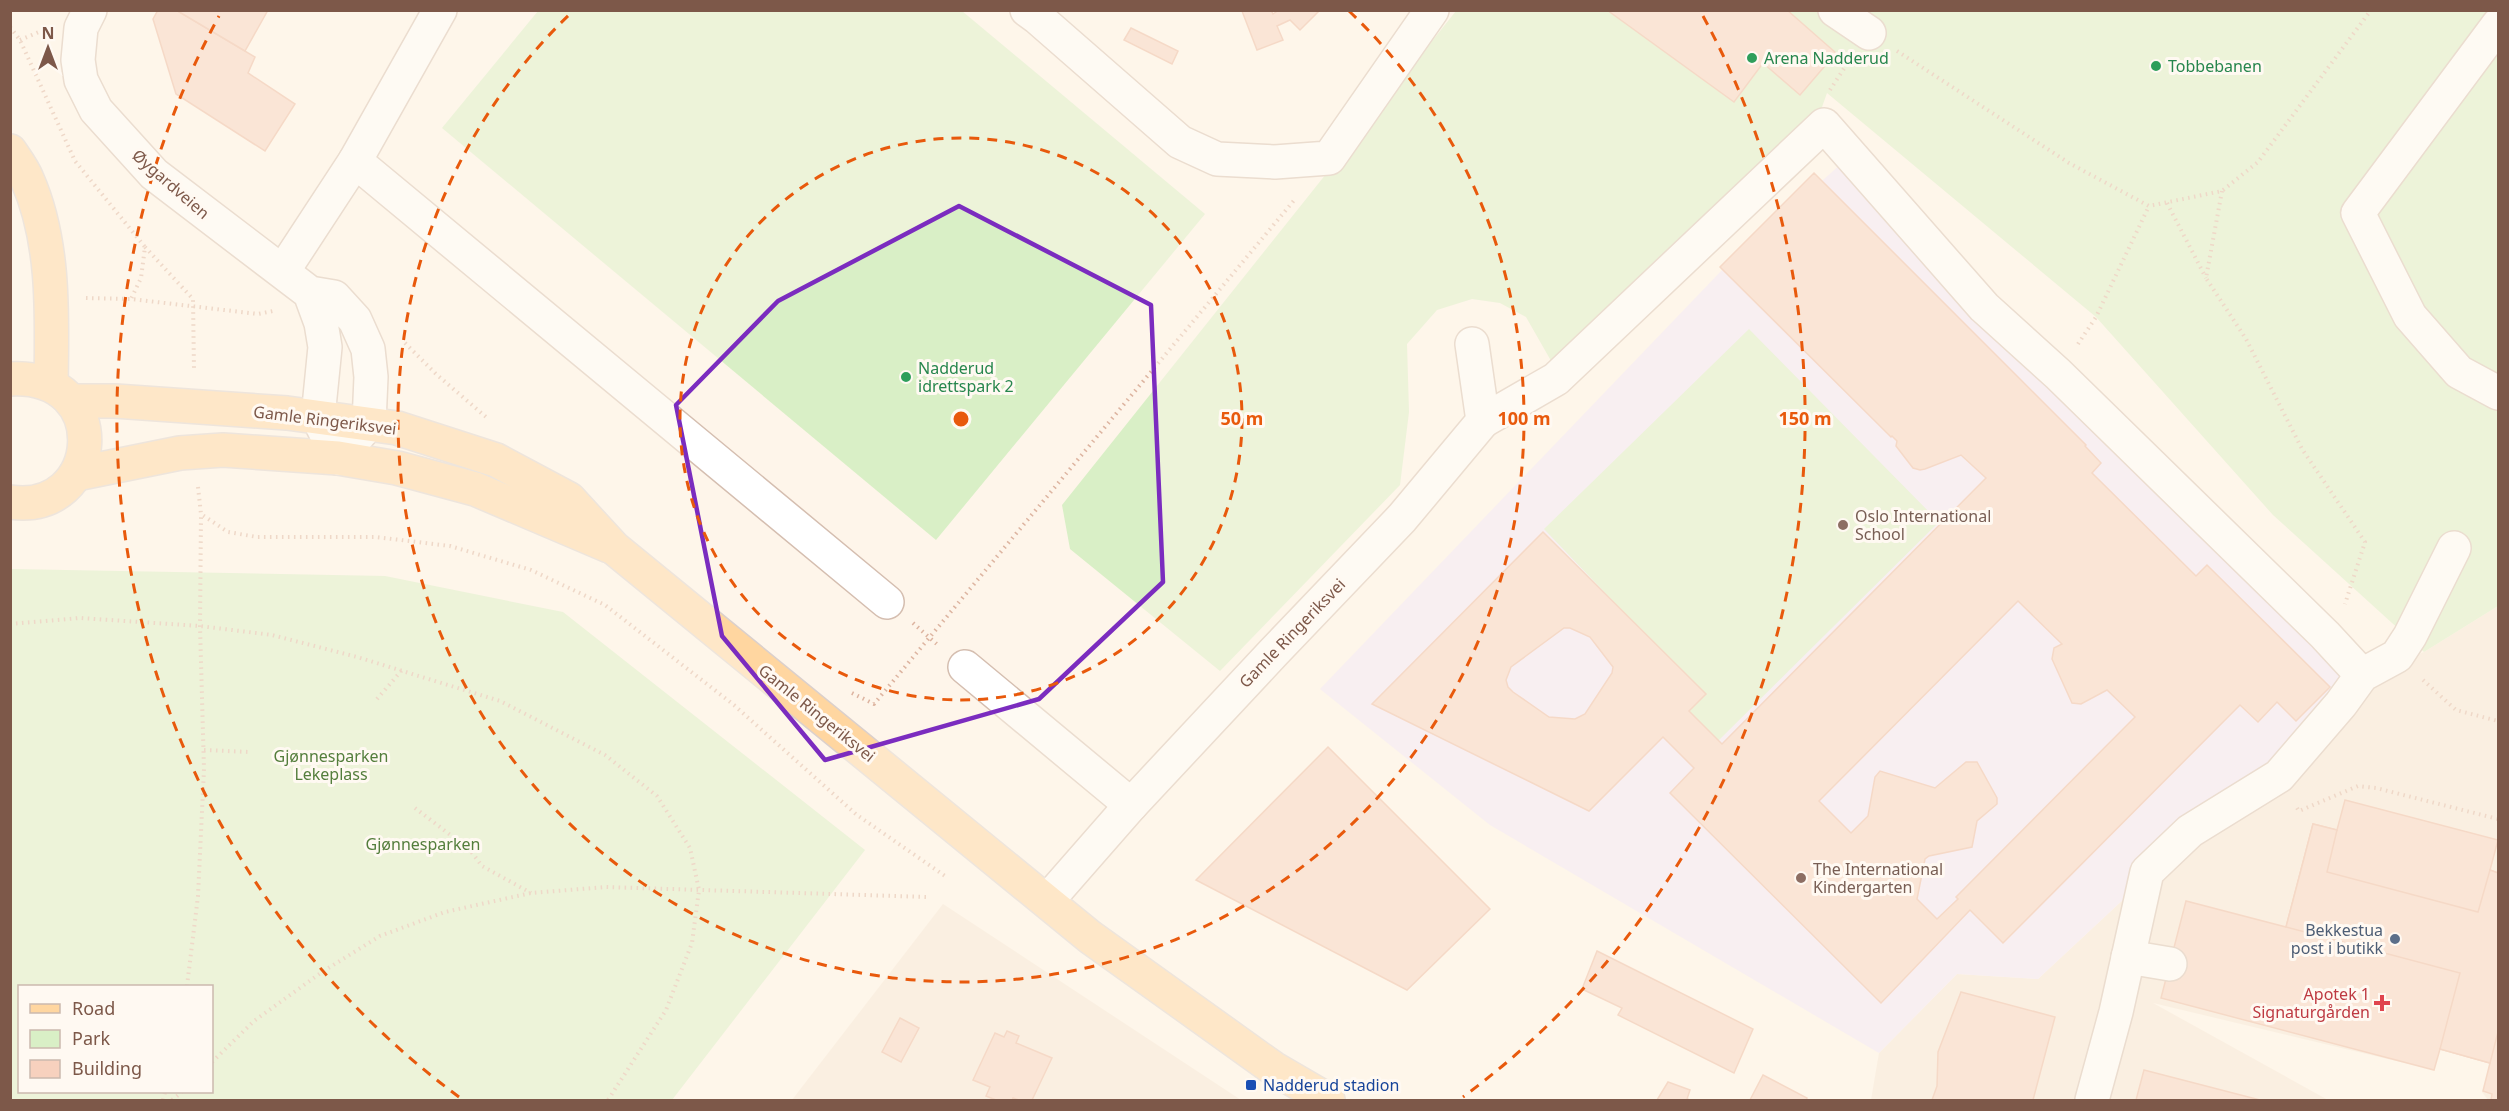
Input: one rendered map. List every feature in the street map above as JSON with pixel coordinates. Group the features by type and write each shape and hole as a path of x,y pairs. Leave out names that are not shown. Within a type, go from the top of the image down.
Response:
{"main road":[{"path":"10,151 27,177 36,203 48,259 61,393 81,418 85,437 83,457 76,474 62,490 44,500 23,504 10,502"},
{"name":"Gamle Ringeriksvei","path":"10,379 29,378 61,393 155,404 287,413 398,428 496,460 569,499 614,548 1090,938 1273,1068 1328,1101"},
{"name":"Gamle Ringeriksvei","path":"76,474 180,453 223,450 338,458 397,468 475,489 564,529 614,548"}],"street":[{"name":"Øygardveien","path":"90,10 81,28 78,60 81,80 96,110 154,174 310,293 334,297 355,320 368,349 371,377 369,423"},
{"path":"283,271 355,161 440,10"},
{"path":"1027,10 1180,142 1217,159 1275,162 1329,158 1432,10"},
{"path":"1835,10 1869,33"},
{"path":"2499,25 2358,213 2410,316 2459,372 2499,393"},
{"path":"1824,126 1984,307 2058,374 2325,635 2362,675"},
{"name":"Gamle Ringeriksvei","path":"1047,901 1131,805 1402,518 1484,421 1556,379 1824,126"},
{"path":"355,161 887,602"},
{"path":"310,293 321,323 325,347 318,417 338,458 369,423"},
{"path":"1472,344 1484,421"},
{"path":"2092,1101 2147,872 2190,831 2279,776 2341,704 2362,675 2397,656 2410,636 2454,548"},
{"path":"965,667 1131,805"},
{"path":"2128,957 2170,964"}],"path":[{"path":"1824,126 1827,93 1869,33 2069,163 2149,206 2167,203 2222,191 2258,162 2371,10"},
{"path":"10,27 20,40 75,161 145,247 192,299 194,372"},
{"path":"20,40 44,28 53,31"},
{"path":"874,704 1329,158"},
{"path":"2206,278 2222,191"},
{"path":"2167,203 2206,278 2246,339 2302,449 2365,542 2348,599 2325,635"},
{"path":"2058,374 2096,317 2149,206"},
{"path":"131,299 141,278 145,247"},
{"path":"75,297 131,299 258,314 280,310"},
{"path":"187,985 198,896 204,750 200,626 201,514 198,487"},
{"path":"201,514 228,532 257,537 376,537 450,546 531,570 605,605 734,705 857,814 945,876"},
{"path":"887,602 965,667"},
{"path":"10,624 80,618 200,626 272,635 402,670 500,701 605,755 657,796 690,848 699,890 692,943 666,1010 608,1101"},
{"path":"2397,656 2456,710 2499,721"},
{"path":"377,699 402,670"},
{"path":"204,750 249,752"},
{"path":"2279,776 2299,811 2358,786 2376,788 2499,819"},
{"path":"415,808 470,850 482,866 531,893"},
{"path":"213,1061 254,1021 322,972 380,936 445,912 531,893 606,887 927,897"}],"highlighted area":[{"path":"959,206 1151,305 1163,582 1039,699 825,760 722,636 676,405 778,301"}],"shaded area":[{"name":"Oslo International School","path":"1850,156 2362,677 2038,979 1957,974 1879,1053 1490,825 1320,689 1724,268"},
{"path":"2498,606 2498,1100 2488,1100 2482,1092 2490,1063 2440,1049 2434,1070 2153,1003 2328,1100 1871,1100 1879,1053 1957,974 2038,979 2362,677 2424,652"},
{"path":"943,904 1241,1100 792,1100"}],"green space":[{"name":"Nadderud idrettspark 2","path":"538,11 962,11 1205,214 936,540 442,128"},
{"path":"1456,11 2498,11 2498,606 2424,652 2273,515 2096,317 1827,93 1817,121 1554,366 1526,317 1500,303 1472,299 1437,310 1407,344 1409,412 1400,485 1220,671 1070,549 1062,505"},
{"path":"1749,329 1939,522 1718,741 1686,710 1701,693 1544,529"},
{"name":"Gjønnesparken","path":"11,569 385,576 563,612 865,850 672,1100 11,1100"}],"building":[{"path":"158,10 176,10 255,57 248,73 295,104 265,151 176,94 153,19"},
{"path":"176,10 268,10 245,51"},
{"path":"1271,10 1273,14 1279,10 1320,10 1300,30 1290,20 1277,26 1283,40 1257,50 1242,11"},
{"name":"Arena Nadderud","path":"1607,10 1787,10 1836,53 1800,95 1763,63 1734,102"},
{"path":"1131,28 1178,51 1172,64 1124,40"},
{"path":"1814,173 2086,445 2101,463 2092,473 2196,576 2207,565 2330,687 2296,721 2277,702 2258,722 2240,705 2003,943 1970,910 1881,1003 1670,793 1694,768 1663,737 1589,811 1372,704 1543,532 1706,694 1689,711 1722,744 1986,478 1961,455 1925,469 1913,468 1896,446 1897,441 1720,267","holes":["2018,601 2062,644 2054,648 2052,659 2072,703 2081,704 2107,690 2135,717 1956,897 1958,899 1937,919 1917,899 1925,859 1929,856 1972,847 1977,821 1997,804 1997,798 1977,762 1966,762 1935,788 1880,771 1875,777 1868,816 1851,833 1819,801","1564,628 1570,628 1590,637 1613,667 1612,673 1585,714 1575,719 1549,717 1513,692 1506,680 1511,667"]},
{"path":"1328,747 1490,909 1407,990 1196,880"},
{"path":"2345,800 2498,840 2490,870 2498,873 2498,1100 2491,1100 2492,1094 2483,1091 2490,1063 2440,1049 2434,1070 2161,998 2186,901 2286,927 2313,824 2337,830"},
{"path":"2313,824 2337,830 2327,872 2478,912 2490,870 2498,873 2498,1032 2490,1063 2440,1049 2460,973 2286,927"},
{"path":"1597,951 1753,1029 1734,1073 1618,1015 1622,1008 1582,989"},
{"path":"1961,992 2055,1017 2033,1100 1932,1100 1937,1086 1938,1052"},
{"path":"900,1018 919,1028 901,1062 882,1052"},
{"path":"1007,1031 1019,1036 1016,1043 1052,1058 1032,1100 1013,1098 1012,1100 996,1100 986,1096 990,1087 973,1080 995,1033 1004,1037"},
{"path":"2144,1070 2260,1100 2136,1100"},
{"path":"1763,1075 1807,1098 1806,1100 1750,1100"},
{"path":"1668,1082 1690,1090 1687,1099 1690,1100 1657,1100"}],"place":[{"name":"Arena Nadderud","path":"1752,58"},
{"name":"Tobbebanen","path":"2156,66"},
{"name":"Nadderud idrettspark 2","path":"906,377"},
{"name":"Oslo International School","path":"1843,525"},
{"name":"The International Kindergarten","path":"1801,878"},
{"name":"Bekkestua post i butikk","path":"2395,939"},
{"name":"Apotek 1 Signaturgården","path":"2382,1003"},
{"name":"Nadderud stadion","path":"1251,1085"}],"park label":[{"name":"Gjønnesparken Lekeplass","path":"331,765"}]}
